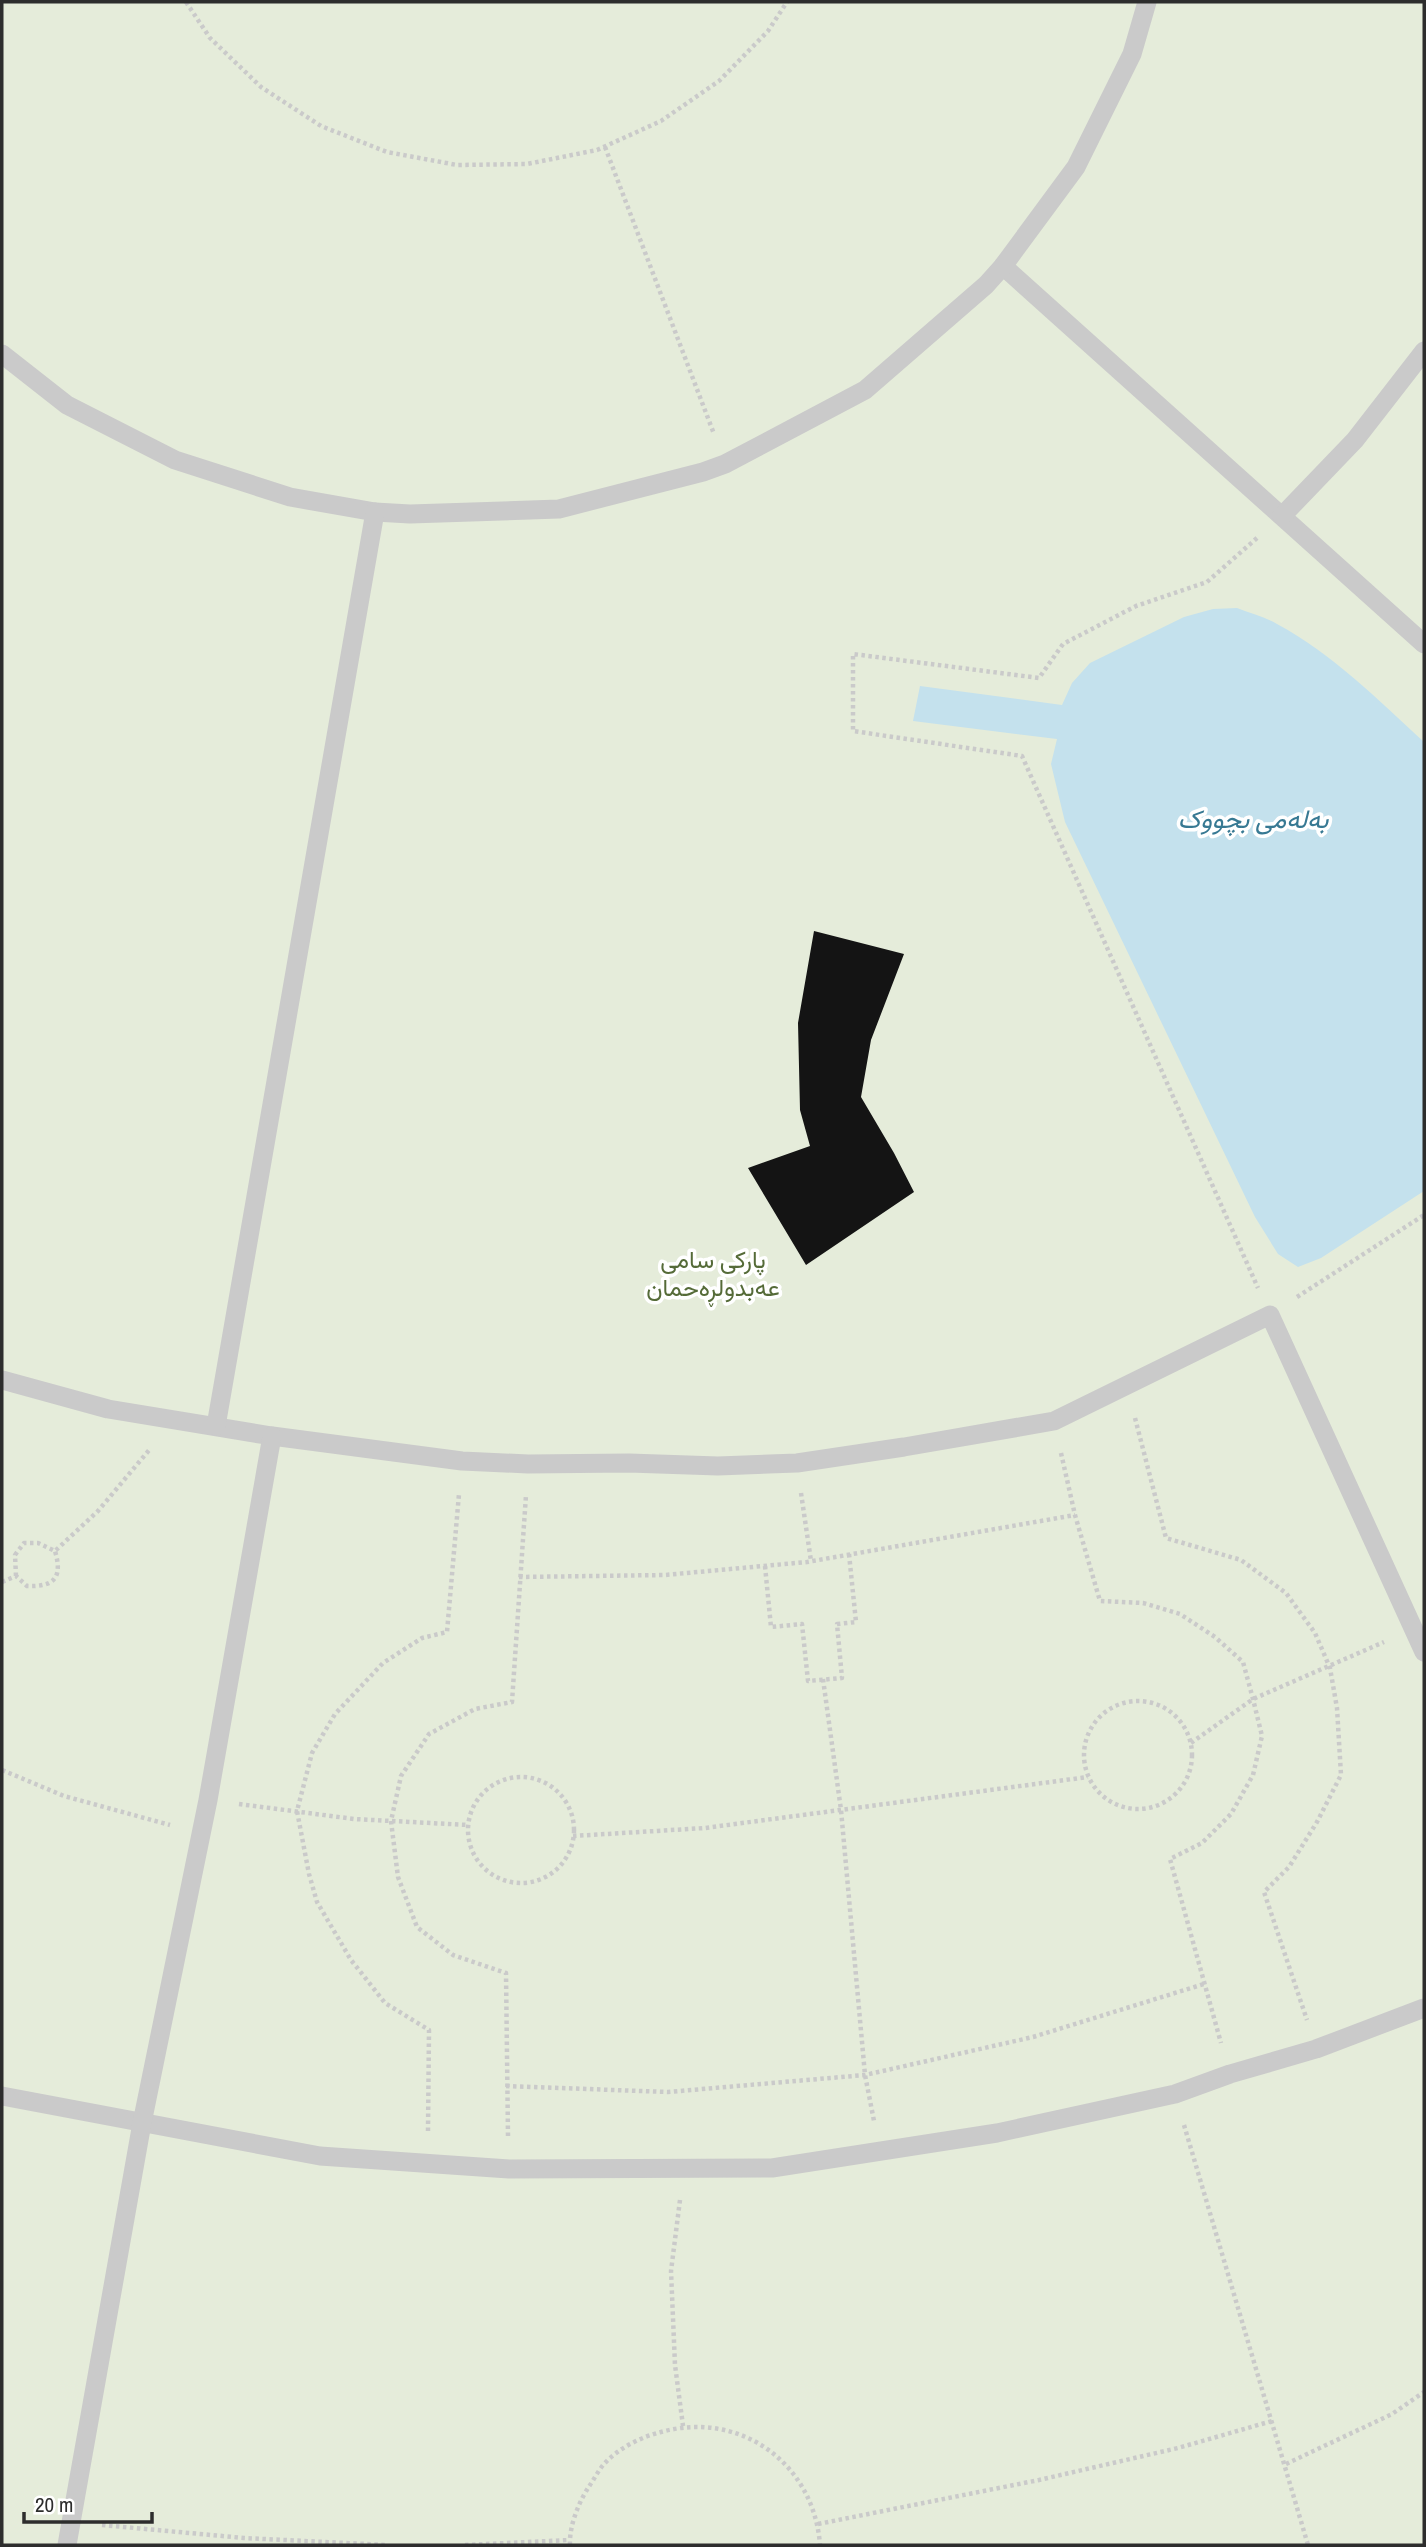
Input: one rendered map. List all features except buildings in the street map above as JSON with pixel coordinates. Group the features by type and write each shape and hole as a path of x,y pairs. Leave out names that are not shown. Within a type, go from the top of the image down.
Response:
{"lane":[{"path":"2,354 67,405 175,460 290,497 375,512 410,514 559,509 703,472 725,464 865,390 986,285 1003,267 1076,167 1132,54 1147,2"},
{"path":"1003,267 1424,644"},
{"path":"1282,516 1355,440 1424,351"},
{"path":"216,1426 375,512"},
{"path":"2,1380 108,1409 272,1436 462,1461 718,1466 797,1463 1054,1421 1270,1315 1424,1652"},
{"path":"67,2545 142,2123 208,1800 272,1436"},
{"path":"2,2096 320,2156 509,2169 772,2168 997,2133 1175,2094 1230,2074 1316,2049 1424,2008"}],"path":[{"path":"186,2 211,37 261,87 321,126 387,152 457,165 527,164 605,147 661,121 719,81 768,31 787,2"},
{"path":"605,147 725,464"},
{"path":"1282,516 1207,582 1136,606 1063,644 1039,678 853,654 853,731 1022,756 1270,1315 1424,1215"},
{"path":"1127,1386 1166,1538 1241,1560 1286,1593 1315,1633 1329,1668 1337,1708 1341,1775 1317,1822 1289,1867 1264,1892 1316,2049"},
{"path":"55,1551 98,1511 146,1455 169,1418"},
{"path":"1054,1421 1075,1515 1100,1601 1143,1603 1180,1614 1215,1637 1242,1662 1254,1699 1262,1736 1254,1775 1231,1814 1202,1843 1170,1859 1230,2074"},
{"path":"428,2164 429,2031 385,2003 351,1960 317,1902 297,1811 312,1753 335,1714 383,1663 422,1637 447,1632 462,1461"},
{"path":"797,1463 811,1561"},
{"path":"509,2169 506,1973 453,1955 417,1927 398,1877 391,1821 401,1776 429,1734 475,1709 512,1702 528,1464"},
{"path":"519,1577 665,1575 811,1561 1075,1515"},
{"path":"24,1543 38,1543 55,1551 59,1566 55,1578 44,1587 27,1586 16,1576 15,1555 24,1543"},
{"path":"765,1566 771,1627 802,1624 808,1681 842,1678 836,1624 856,1622 849,1554"},
{"path":"2,1583 16,1576"},
{"path":"1191,1744 1254,1699 1414,1629"},
{"path":"824,1679 841,1810 866,2075 879,2153"},
{"path":"1138,1701 1164,1708 1184,1727 1191,1744 1187,1778 1177,1793 1163,1804 1146,1809 1111,1803 1088,1777 1083,1759 1085,1741 1093,1725 1105,1712 1121,1703 1138,1701"},
{"path":"2,1770 64,1796 201,1834"},
{"path":"573,1836 705,1828 1088,1777"},
{"path":"510,1778 526,1778 542,1782 556,1791 567,1804 573,1819 573,1836 568,1854 557,1868 542,1879 525,1883 506,1881 489,1873 477,1860 469,1843 468,1825 472,1809 481,1795 494,1784 510,1778"},
{"path":"208,1800 391,1821 468,1825"},
{"path":"506,2086 668,2092 866,2075 1033,2038 1204,1984"},
{"path":"1175,2094 1308,2545"},
{"path":"683,2168 671,2271 675,2365 683,2426"},
{"path":"1286,2464 1392,2414 1424,2392"},
{"path":"818,2524 1039,2480 1178,2448 1272,2421"},
{"path":"465,2545 570,2542 581,2498 606,2462 641,2437 683,2426 719,2428 754,2440 783,2461 805,2490 818,2524 820,2545"},
{"path":"71,2523 244,2538 387,2545"}],"green space":[{"name":"پارکی سامی عەبدولڕەحمان","path":"2,2 1424,2 1424,2545 2,2545"}],"water":[{"name":"بەلەمی بچووک","path":"1237,608 1272,622 1317,649 1354,678 1424,742 1424,1191 1321,1258 1298,1267 1278,1254 1255,1217 1065,822 1051,764 1057,739 913,721 920,686 1062,705 1072,683 1090,663 1184,617 1213,609"}]}
